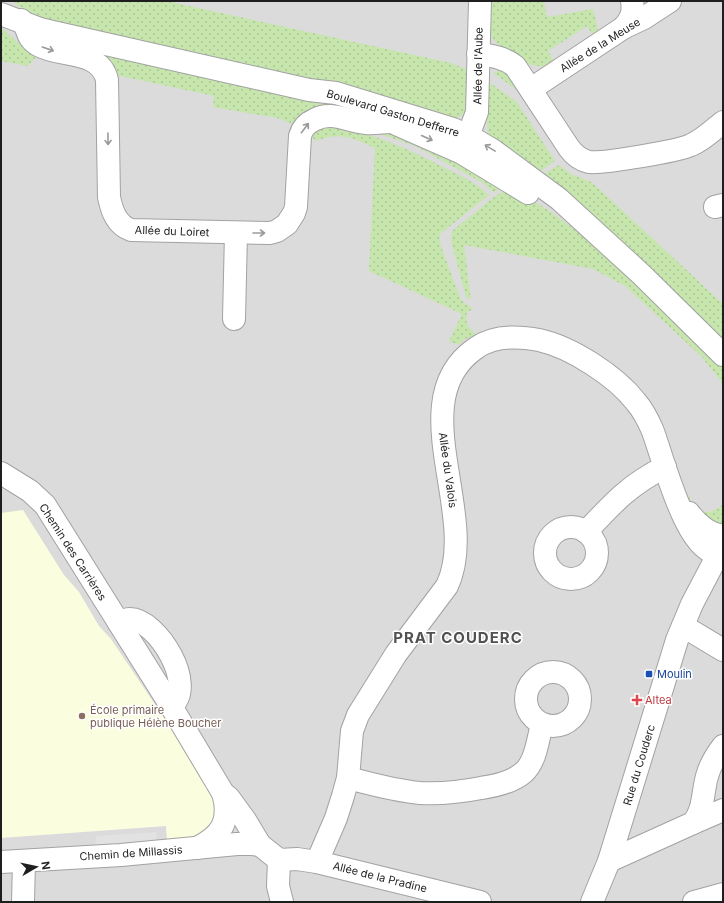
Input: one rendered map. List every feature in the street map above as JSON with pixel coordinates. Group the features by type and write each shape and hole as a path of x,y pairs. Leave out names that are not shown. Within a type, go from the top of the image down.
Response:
{"street":[{"name":"Boulevard Gaston Defferre","path":"4,1 24,22"},
{"name":"Allée de l'Aube","path":"465,145 476,112 480,1"},
{"path":"623,28 632,16 632,1"},
{"name":"Allée de la Meuse","path":"531,89 623,28 644,18 670,1"},
{"name":"Boulevard Gaston Defferre","path":"1,14 57,33 309,90 336,93 453,129 465,145 520,187 608,244 642,275 723,355"},
{"name":"Allée du Loiret","path":"24,22 30,38 38,44 51,50 91,60 100,66 106,75 109,198 114,214 119,223 136,231 270,233 282,228 291,219 296,207 300,136 302,130 311,121 324,115 366,123 391,122"},
{"path":"478,54 494,56 511,63 520,72 569,148 577,157 591,162 603,162 683,149 696,143 723,122"},
{"name":"Boulevard Gaston Defferre","path":"309,90 391,122 465,145"},
{"path":"234,319 236,233"},
{"name":"Allée du Valois","path":"317,862 336,818 348,778 350,742 352,731 358,715 396,654 447,586 453,569 456,548 455,520 445,456 442,420 444,396 447,385 456,367 463,358 483,344 501,339 512,338 543,341 555,344 570,352 594,366 619,384 645,414 674,490 698,524 715,535 720,547"},
{"path":"586,532 613,502 650,475 666,467"},
{"name":"Chemin des Carrières","path":"1,474 30,491 45,506 224,793 250,828 260,845"},
{"name":"Rue du Couderc","path":"592,902 609,861 667,669 692,604 713,564 720,547"},
{"path":"683,626 723,650"},
{"path":"348,778 420,793 447,793 490,787 506,782 524,772 534,755 542,724"},
{"path":"693,823 698,817 702,806 714,786 710,766 723,746"},
{"name":"Chemin des Carrières","path":"197,848 208,842 222,828 226,814 224,793"},
{"path":"609,861 646,843 723,810"},
{"path":"223,846 229,841 237,827 237,811"},
{"name":"Chemin de Millassis","path":"1,862 252,844 260,845"},
{"path":"260,845 278,860 278,886 282,902"},
{"name":"Allée de la Pradine","path":"278,860 297,859 317,862 480,902"},
{"path":"23,902 24,861"},
{"path":"694,902 723,894"}],"shaded area":[{"path":"1,1 723,1 723,902 1,902"},
{"name":"École primaire publique Hélène Boucher","path":"23,510 64,575 79,592 99,626 111,639 214,792 220,813 200,838 167,842 166,826 1,838 1,513"},
{"path":"156,832 157,844 95,848 96,836"}],"green space":[{"path":"12,1 166,1 451,63 470,71 466,110 461,116 453,120 52,22 21,8"},
{"path":"489,1 544,1 547,17 593,9 598,30 592,34 587,26 548,51 555,63 546,67 531,65 513,53 502,48 489,33"},
{"path":"1,27 27,51 36,57 28,66 1,61"},
{"path":"96,51 287,93 330,105 298,126 277,118 213,107 214,96 111,74"},
{"path":"498,71 510,73 524,95 493,73"},
{"path":"487,81 517,102 555,161 534,175 488,137 486,93"},
{"path":"325,126 356,131 403,148 463,177 489,195 440,234 440,244 461,300 473,309 467,312 466,319 468,326 476,335 465,339 458,345 449,341 462,314 369,271 375,148 360,141 339,136 332,136 316,141 312,137 317,129"},
{"path":"392,127 503,188 493,192 483,183 415,146 365,129"},
{"path":"559,165 571,174 591,182 597,187 723,304 723,340 537,178"},
{"path":"511,187 551,212 585,237 603,253 723,368 723,384 701,356 625,286 593,269 464,245 471,300 466,297 451,241 452,231 494,197"},
{"path":"688,493 693,505 700,511 708,512 716,510 723,504 723,531 694,513 685,494"}],"place":[{"name":"Moulin","path":"649,674"},
{"name":"Altea","path":"637,700"},
{"name":"École primaire publique Hélène Boucher","path":"82,716"}],"district":[{"name":"PRAT COUDERC","path":"458,638"}]}
